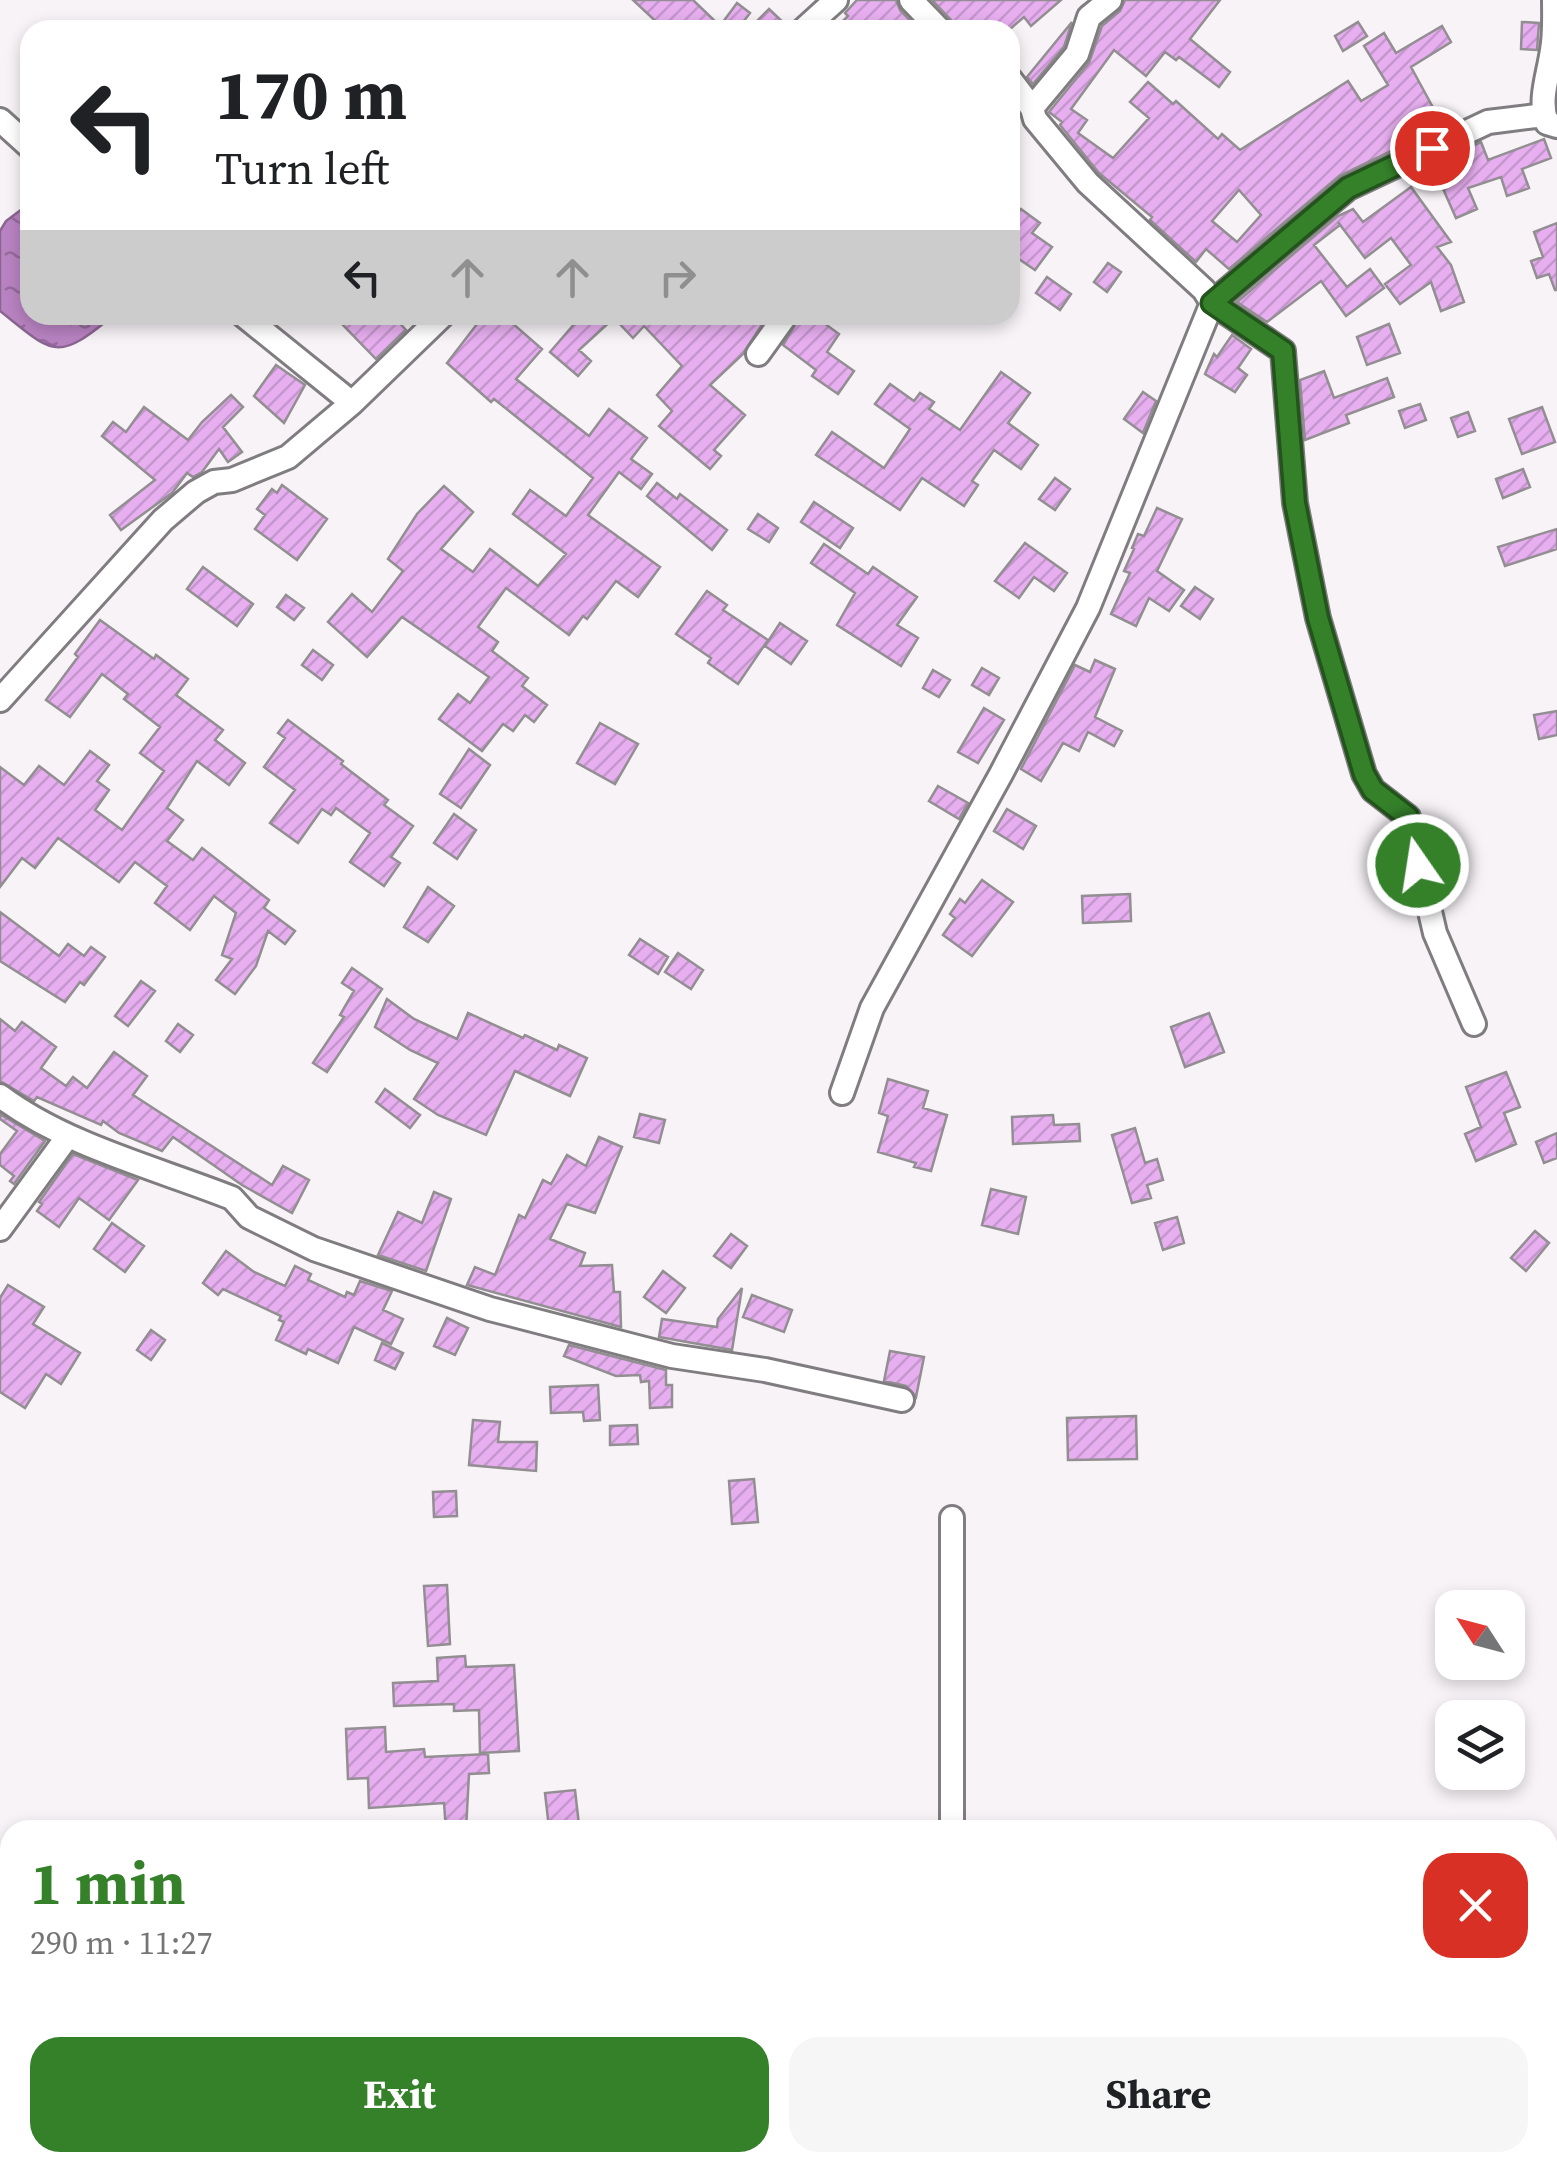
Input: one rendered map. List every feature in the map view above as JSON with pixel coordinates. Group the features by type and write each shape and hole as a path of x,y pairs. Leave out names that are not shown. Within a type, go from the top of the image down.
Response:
{"street":[{"path":"814,20 836,0"},
{"path":"910,0 930,20"},
{"path":"1032,108 1077,54 1089,17 1110,0"},
{"path":"842,1093 872,1008 1002,774 1088,608 1212,303 1348,188 1488,122 1550,120 1545,84 1553,46 1554,0"},
{"path":"1020,92 1035,118 1088,183 1204,290 1212,303 1283,351 1295,503 1323,635 1364,774 1373,790 1408,817 1436,933 1474,1024"},
{"path":"0,120 20,138"},
{"path":"256,325 352,403"},
{"path":"0,700 163,520 214,482 232,480 288,457 352,403 433,325"},
{"path":"758,354 779,325"},
{"path":"0,1096 68,1136 232,1198 249,1217 314,1249 490,1308 672,1356 766,1370 902,1400"},
{"path":"0,1229 68,1136"},
{"path":"952,1518 952,1820"}],"water":[{"path":"20,210 20,325 101,325 79,341 56,347 32,337 0,311 0,231"}],"building":[{"path":"633,0 693,0 714,20 654,20"},
{"path":"857,0 896,0 910,20 844,20 848,16 845,13"},
{"path":"932,0 1061,0 1031,26 1024,17 1020,20 951,20"},
{"path":"1125,0 1220,0 1190,39 1230,72 1219,87 1179,57 1176,60 1165,52 1146,76 1114,50 1071,109 1087,120 1078,133 1113,158 1149,118 1130,102 1148,82 1218,139 1222,134 1240,150 1348,81 1361,101 1388,85 1364,46 1384,33 1396,53 1442,26 1451,42 1411,67 1443,126 1339,176 1229,269 1206,249 1196,262 1150,220 1152,217 1099,173 1060,125 1062,122 1049,112 1089,63 1102,26 1120,11","holes":["1239,190 1261,215 1237,242 1212,221"]},
{"path":"737,3 750,13 745,20 724,20"},
{"path":"769,9 781,20 758,20"},
{"path":"1072,22 1064,47 1033,84 1027,77"},
{"path":"1358,22 1367,36 1343,51 1335,36"},
{"path":"1522,22 1539,23 1537,50 1521,49"},
{"path":"1544,139 1551,158 1522,169 1529,188 1507,196 1501,177 1468,188 1477,209 1456,218 1436,173 1457,164 1453,155 1481,142 1488,160"},
{"path":"1411,187 1451,242 1437,247 1451,265 1464,302 1441,311 1431,282 1400,304 1385,284 1411,265 1391,238 1365,258 1338,222 1340,225 1314,245 1347,287 1370,269 1384,288 1346,316 1321,281 1267,322 1237,302 1338,216 1353,209 1363,222"},
{"path":"1020,210 1040,223 1032,233 1052,247 1035,270 1020,260"},
{"path":"1557,223 1555,290 1549,274 1537,278 1531,261 1543,257 1534,232"},
{"path":"1108,263 1121,272 1107,292 1094,282"},
{"path":"1047,277 1071,294 1060,310 1036,293"},
{"path":"1389,324 1400,353 1367,365 1357,337"},
{"path":"343,325 401,325 406,330 376,359"},
{"path":"476,325 514,325 542,349 516,379 589,436 609,409 647,438 631,459 652,474 641,489 619,472 588,515 660,567 638,597 616,581 587,619 583,616 569,635 506,588 478,627 498,642 492,651 528,678 522,686 547,705 534,722 525,715 513,731 503,724 482,751 439,719 458,694 470,703 489,677 402,617 367,657 328,622 352,594 372,612 403,571 388,559 417,514 444,486 473,512 441,549 473,572 490,549 538,586 566,554 513,514 530,490 566,516 593,478 494,399 491,402 447,363"},
{"path":"573,325 606,325 579,350 591,361 578,376 550,352"},
{"path":"621,325 762,325 743,354 710,385 745,415 714,450 721,456 710,469 659,426 672,411 657,395 682,366 644,326 633,338"},
{"path":"795,325 827,325 839,334 827,352 854,371 838,394 812,376 816,370 783,345"},
{"path":"1232,335 1251,349 1238,368 1247,375 1235,392 1205,374 1214,354 1217,357"},
{"path":"276,365 305,385 284,423 254,396"},
{"path":"1324,371 1334,398 1387,378 1394,397 1346,415 1349,423 1305,440 1300,380"},
{"path":"1001,372 1030,393 1008,423 1038,445 1021,469 994,450 972,481 978,485 964,506 922,478 900,510 816,455 832,432 884,468 910,429 875,404 890,384 914,401 920,393 934,402 929,409 960,430"},
{"path":"1143,392 1156,401 1143,433 1124,419"},
{"path":"231,395 243,407 223,427 242,452 228,462 219,449 202,472 193,477 187,473 172,493 121,530 110,515 155,480 102,436 113,422 126,432 144,407 188,440"},
{"path":"1420,404 1426,420 1405,428 1399,411"},
{"path":"1542,407 1555,442 1522,454 1509,419"},
{"path":"1468,412 1475,431 1458,437 1451,418"},
{"path":"1523,469 1530,487 1503,498 1496,479"},
{"path":"1055,478 1070,489 1055,510 1039,499"},
{"path":"657,483 677,499 680,494 727,530 712,550 647,496"},
{"path":"282,485 327,519 297,560 255,529 265,515 257,509 272,489 277,493"},
{"path":"814,502 853,528 840,548 801,522"},
{"path":"1157,508 1182,519 1157,571 1184,590 1169,611 1149,598 1136,626 1111,614 1130,573 1124,571 1138,534 1144,536"},
{"path":"758,514 778,528 769,542 748,529"},
{"path":"1557,529 1557,549 1505,566 1498,547"},
{"path":"1025,543 1067,573 1054,591 1034,577 1019,598 995,581"},
{"path":"824,544 868,574 873,567 917,597 897,625 918,638 901,666 837,625 855,593 811,563"},
{"path":"203,567 253,604 237,626 187,589"},
{"path":"1195,587 1213,599 1200,619 1181,606"},
{"path":"707,591 727,605 723,610 768,640 738,684 708,663 711,658 676,634"},
{"path":"286,595 304,608 294,620 277,607"},
{"path":"100,620 188,679 176,695 223,730 215,740 245,763 229,785 197,761 167,808 183,820 167,841 193,860 202,848 269,900 264,908 295,931 285,944 268,931 256,966 235,994 216,980 232,959 222,955 236,913 214,896 190,930 155,903 167,886 135,862 119,882 58,838 35,868 22,858 0,887 0,767 24,785 39,766 64,785 90,751 109,765 97,781 109,790 95,810 122,830 164,771 140,753 160,727 124,699 128,694 102,674 70,717 46,700"},
{"path":"780,623 807,641 791,664 765,646"},
{"path":"313,650 333,665 322,680 302,665"},
{"path":"1095,660 1115,669 1095,717 1122,731 1114,746 1088,732 1079,751 1063,743 1041,781 1021,769 1075,665 1090,672"},
{"path":"982,668 999,678 989,695 972,685"},
{"path":"933,670 950,680 939,697 923,688"},
{"path":"984,708 1004,720 978,763 958,752"},
{"path":"1557,711 1557,735 1539,739 1534,715"},
{"path":"288,720 343,761 341,764 388,800 384,805 413,826 391,857 400,863 384,886 350,862 370,833 336,808 331,815 322,809 298,843 270,823 295,790 264,767 285,738 278,733"},
{"path":"600,723 638,744 615,784 577,763"},
{"path":"469,749 490,765 461,808 440,794"},
{"path":"938,786 968,803 959,819 929,801"},
{"path":"1007,809 1036,826 1023,849 994,831"},
{"path":"454,814 476,830 457,859 434,843"},
{"path":"982,880 1013,902 972,956 943,935 955,918 950,914 960,899 965,903"},
{"path":"428,887 454,906 428,942 404,927"},
{"path":"1130,894 1131,921 1083,923 1082,896"},
{"path":"0,912 59,956 68,944 84,956 91,947 105,957 65,1002 0,961"},
{"path":"640,939 668,957 658,974 629,955"},
{"path":"678,953 703,970 691,989 665,972"},
{"path":"352,968 382,989 327,1072 313,1063 344,1017 340,1015 354,991 342,983"},
{"path":"141,981 155,991 128,1026 115,1016"},
{"path":"387,999 414,1019 457,1039 468,1013 523,1038 525,1035 557,1050 559,1045 587,1058 570,1096 515,1071 486,1135 438,1115 414,1099 438,1063 375,1027"},
{"path":"1209,1013 1224,1052 1185,1067 1171,1027"},
{"path":"0,1019 15,1031 22,1022 56,1047 41,1068 66,1086 73,1077 87,1088 114,1052 147,1076 133,1095 272,1185 283,1166 309,1180 292,1213 242,1185 173,1137 162,1151 119,1133 103,1121 101,1125 37,1097 34,1101 0,1081"},
{"path":"178,1024 193,1035 180,1052 166,1041"},
{"path":"1506,1072 1520,1107 1504,1113 1516,1144 1476,1161 1465,1134 1481,1127 1466,1087"},
{"path":"888,1079 928,1091 923,1108 947,1115 931,1171 878,1152 888,1116 879,1113"},
{"path":"385,1089 420,1115 410,1128 376,1102"},
{"path":"0,1114 45,1141 14,1184 10,1181 14,1176 0,1165 0,1154 17,1131 0,1119"},
{"path":"640,1114 665,1120 659,1143 634,1137"},
{"path":"1053,1115 1054,1125 1079,1124 1080,1141 1013,1144 1012,1117"},
{"path":"1135,1128 1145,1163 1157,1159 1163,1180 1147,1185 1151,1198 1132,1203 1112,1135"},
{"path":"1557,1133 1557,1158 1544,1163 1536,1142"},
{"path":"599,1137 622,1147 595,1213 567,1204 550,1239 585,1253 580,1266 612,1265 614,1292 620,1292 621,1327 467,1285 475,1267 495,1275 519,1215 525,1218 543,1180 551,1184 567,1155 586,1166"},
{"path":"73,1154 138,1180 109,1220 79,1198 59,1227 37,1211 42,1204 39,1202"},
{"path":"991,1189 1026,1197 1018,1234 982,1225"},
{"path":"434,1192 451,1199 426,1271 378,1255 398,1212 422,1223"},
{"path":"1177,1217 1184,1243 1163,1250 1155,1223"},
{"path":"112,1223 144,1246 125,1272 94,1249"},
{"path":"1535,1231 1549,1243 1526,1271 1511,1258"},
{"path":"731,1234 747,1246 731,1268 714,1256"},
{"path":"226,1251 254,1272 285,1286 295,1266 311,1274 308,1280 345,1297 347,1292 354,1295 360,1281 392,1291 383,1310 403,1319 391,1344 354,1327 338,1363 308,1349 306,1354 276,1340 284,1322 279,1320 281,1316 223,1289 218,1295 203,1283"},
{"path":"663,1271 685,1288 666,1313 644,1297"},
{"path":"8,1285 44,1307 33,1324 80,1353 61,1384 46,1374 25,1408 0,1392 0,1298"},
{"path":"742,1288 732,1350 659,1337 662,1319 717,1327 718,1319"},
{"path":"752,1295 792,1310 784,1332 743,1317"},
{"path":"447,1318 468,1328 455,1355 434,1346"},
{"path":"151,1330 165,1340 151,1360 137,1350"},
{"path":"382,1343 403,1353 395,1369 375,1360"},
{"path":"569,1345 666,1370 666,1385 672,1385 672,1407 650,1408 649,1381 641,1382 640,1375 616,1376 564,1356"},
{"path":"890,1351 924,1357 916,1397 906,1386 884,1381"},
{"path":"598,1385 600,1420 584,1421 583,1412 551,1413 550,1387"},
{"path":"1136,1416 1137,1459 1068,1460 1067,1418"},
{"path":"473,1420 500,1422 498,1442 537,1442 536,1471 469,1465"},
{"path":"637,1425 638,1444 610,1445 610,1426"},
{"path":"754,1479 758,1522 732,1524 729,1481"},
{"path":"456,1491 457,1516 434,1517 433,1492"},
{"path":"447,1585 450,1644 428,1646 424,1586"},
{"path":"465,1656 466,1667 514,1665 519,1751 480,1753 479,1710 454,1711 454,1704 394,1706 393,1683 438,1681 437,1658"},
{"path":"385,1727 386,1752 424,1749 425,1757 488,1754 489,1773 469,1774 467,1820 445,1820 444,1803 369,1808 368,1778 348,1779 346,1729"},
{"path":"575,1790 578,1820 548,1820 545,1793"}],"route":[{"path":"1418,865 1408,817 1373,790 1364,774 1318,618 1295,503 1283,351 1212,303 1348,188 1432,148"}]}
